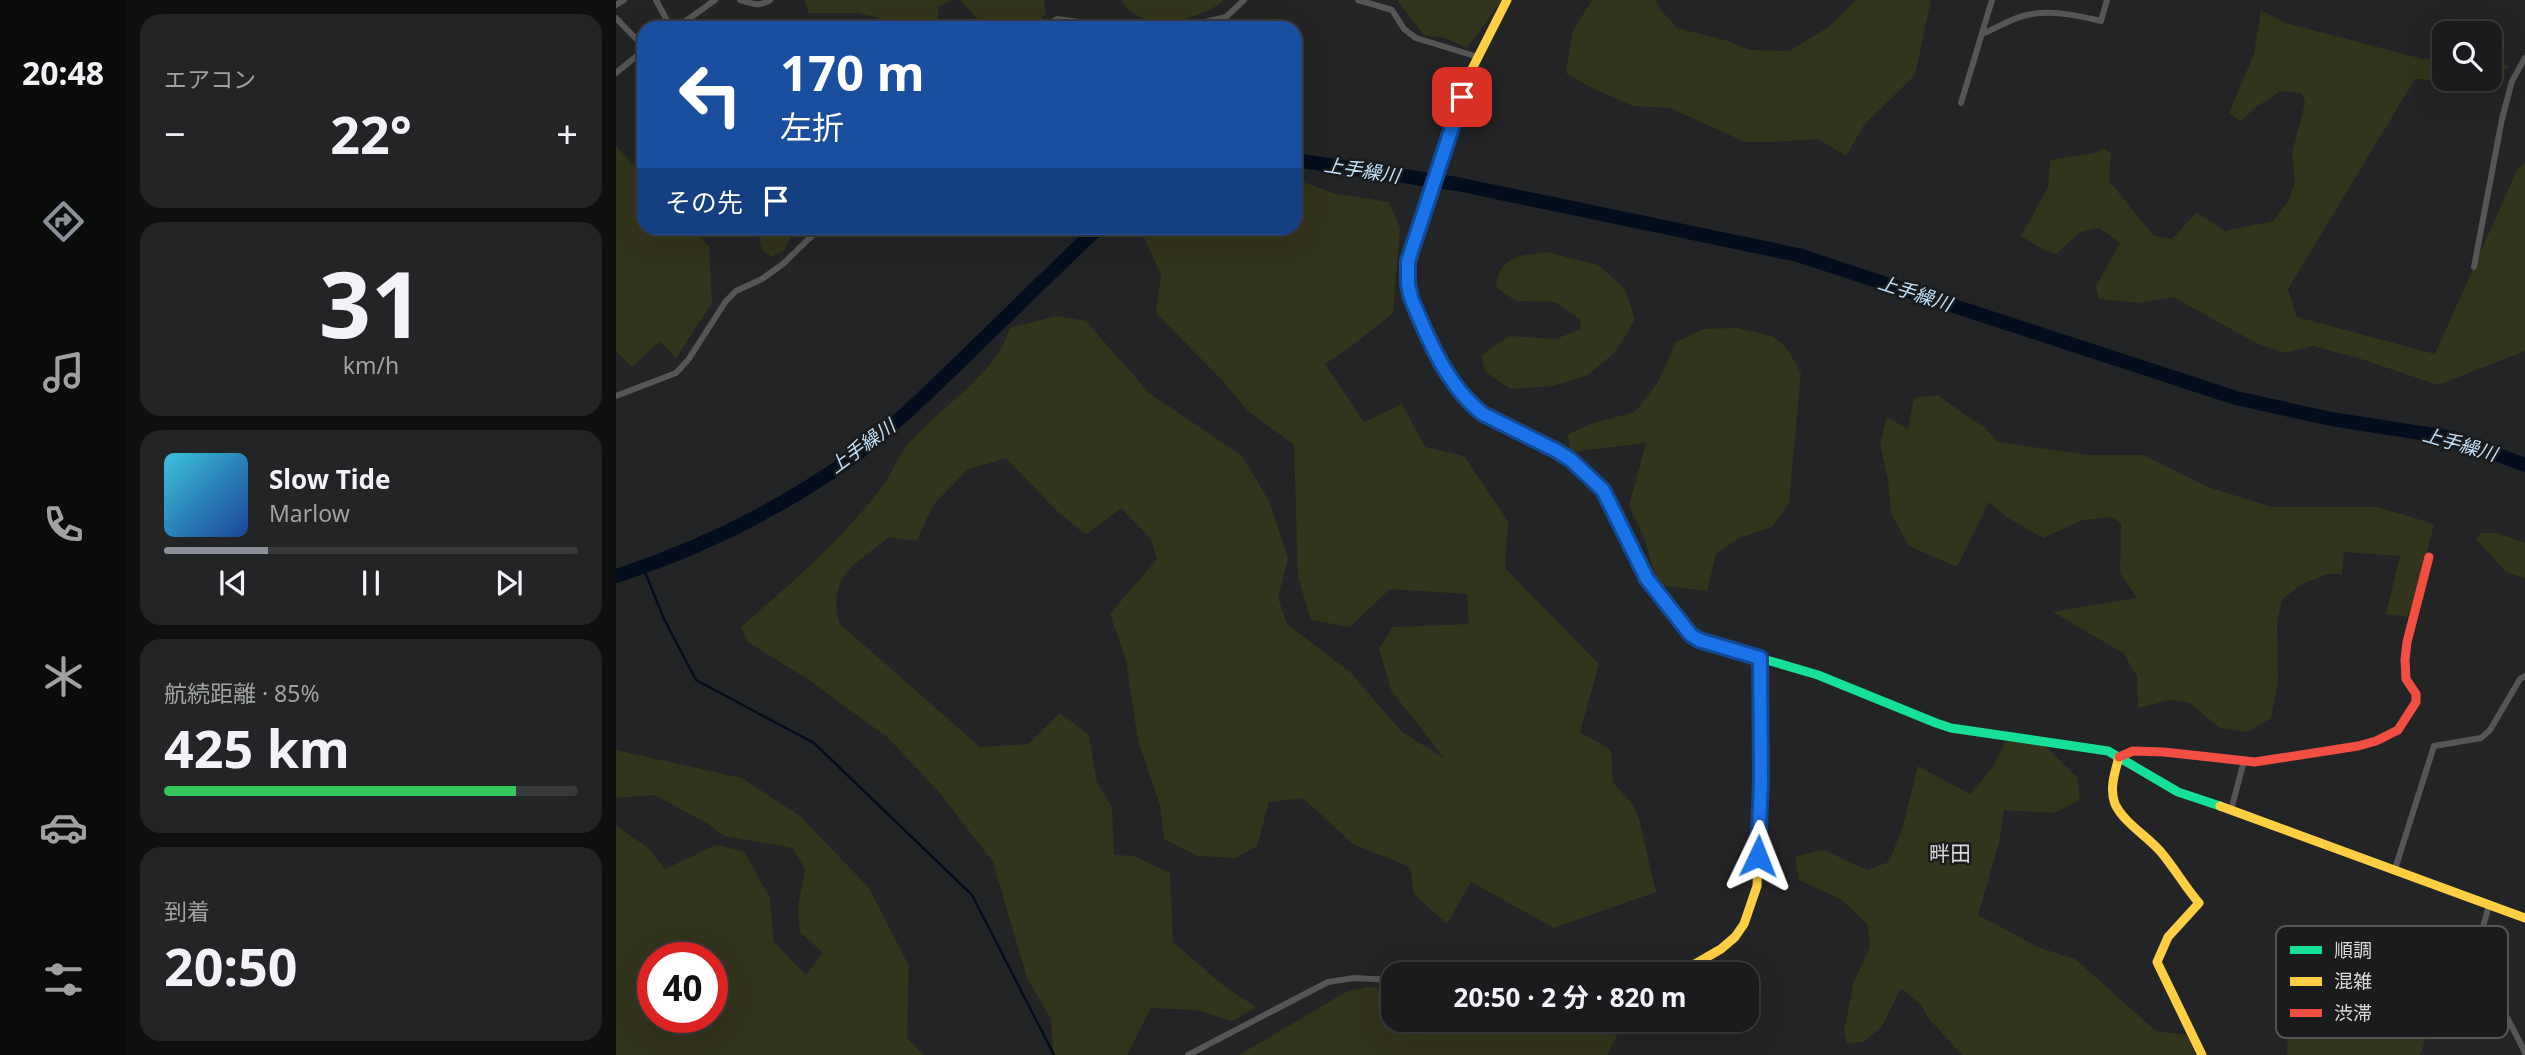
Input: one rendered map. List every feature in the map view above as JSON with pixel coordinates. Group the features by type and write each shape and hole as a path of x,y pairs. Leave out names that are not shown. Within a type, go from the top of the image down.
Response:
{"street":[{"path":"616,5 624,0"},
{"path":"656,0 670,21"},
{"path":"684,21 715,0"},
{"path":"740,0 757,5 770,0"},
{"path":"1209,21 1226,17 1244,0"},
{"path":"1358,0 1392,10 1404,29 1416,38 1478,57"},
{"path":"1507,0 1478,57 1435,174 1408,261 1408,284 1422,323 1455,386 1470,404 1483,414 1557,451 1603,490 1647,579 1691,635 1699,640 1833,681 1930,723 2108,751 2178,792 2525,918"},
{"path":"1961,103 1992,0"},
{"path":"1982,34 2023,16 2042,13 2073,15 2101,21 2107,0"},
{"path":"616,18 637,41"},
{"path":"1054,21 1072,21"},
{"path":"616,73 637,55"},
{"path":"2474,267 2502,119 2512,81 2525,58"},
{"path":"616,396 676,373 688,360 736,290 762,279 783,264 814,235"},
{"path":"2119,757 2133,751 2266,761 2340,750 2376,741 2398,730 2416,702 2416,694 2406,679 2405,660 2429,556"},
{"path":"1699,962 1721,950 1735,937 1744,924 1757,886 1761,779 1760,658"},
{"path":"2395,870 2434,746 2481,738 2490,730 2520,679 2525,676"},
{"path":"2119,757 2111,789 2117,810 2159,850 2185,888 2199,903 2181,919 2157,962 2202,1055"},
{"path":"2231,810 2244,761"},
{"path":"2484,926 2490,905"},
{"path":"1188,1055 1328,982 1354,978 1381,979"},
{"path":"2508,1021 2525,1053"}],"green space":[{"path":"805,0 950,0 938,8 938,21 881,21 879,18 856,13 808,13"},
{"path":"960,0 1044,0 1046,13 1040,21 980,21"},
{"path":"1122,0 1224,0 1212,9 1181,21 1150,21 1134,14"},
{"path":"1397,0 1502,0 1467,48 1445,38 1424,35"},
{"path":"1592,0 1656,0 1660,9 1677,28 1725,40 1750,50 1789,51 1830,26 1856,0 1931,0 1915,75 1864,125 1846,156 1818,139 1745,142 1670,108 1633,106 1566,73 1573,31"},
{"path":"2261,10 2286,23 2432,59 2432,80 2415,79 2288,289 2297,317 2435,354 2517,170 2525,163 2525,351 2438,385 2313,346 2284,353 2256,343 2173,297 2140,303 2099,299 2096,286 2120,243 2099,228 2080,232 2056,254 2045,251 2021,236 2048,187 2050,160 2095,153 2104,148 2111,154 2109,181 2154,236 2172,239 2197,212 2224,231 2273,221 2289,200 2295,182 2292,154 2305,103 2302,93 2281,91 2241,121 2229,113 2254,54"},
{"path":"2502,64 2510,65 2502,73"},
{"path":"616,146 637,168 637,235 697,235 709,246 712,303 676,358 660,341 632,367 616,351"},
{"path":"1302,182 1333,193 1389,202 1400,228 1393,313 1325,364 1364,422 1402,404 1425,447 1464,456 1508,521 1505,568 1599,664 1580,732 1611,750 1613,782 1633,805 1639,819 1656,892 1554,928 1471,882 1447,924 1414,894 1410,867 1353,844 1303,798 1269,802 1257,846 1236,858 1198,856 1164,839 1160,805 1138,741 1126,660 1110,614 1157,559 1151,539 1121,508 1086,535 1057,511 1006,458 967,470 933,505 917,541 889,537 855,564 847,572 837,593 839,623 980,747 1028,744 1060,713 1089,735 1097,783 1112,807 1114,855 1134,856 1170,873 1173,942 1224,986 1256,1007 1232,1021 1196,1010 1151,1008 1127,1055 1053,1055 1051,1019 1027,978 993,862 939,792 887,737 809,680 748,642 741,627 849,526 885,483 909,443 966,390 993,360 1010,328 1057,316 1086,321 1149,393 1242,456 1269,501 1288,558 1278,598 1287,624 1351,673 1402,732 1444,758 1391,690 1379,648 1393,627 1469,624 1467,594 1390,589 1350,627 1311,620 1298,577 1294,445 1248,411 1220,378 1156,313 1161,275 1143,235 1302,235"},
{"path":"758,235 792,235 784,250 771,257 762,250"},
{"path":"1547,252 1598,265 1625,289 1635,320 1615,352 1587,376 1553,386 1511,389 1485,372 1481,355 1510,336 1556,339 1581,329 1580,319 1555,302 1516,301 1496,287 1498,276 1507,263 1520,256"},
{"path":"1738,328 1772,336 1786,347 1801,373 1789,503 1772,527 1739,538 1716,554 1707,591 1658,585 1644,537 1629,506 1646,443 1570,452 1568,434 1593,423 1635,412 1658,382 1676,342 1703,329"},
{"path":"1937,395 1985,428 1998,442 2088,455 2143,455 2208,487 2272,507 2378,507 2434,524 2417,591 2407,617 2386,614 2400,556 2344,552 2342,574 2327,574 2300,585 2282,600 2277,623 2278,682 2271,718 2248,732 2220,728 2190,703 2171,700 2138,708 2137,676 2123,653 2053,612 2137,598 2120,573 2121,524 2113,517 2083,520 2043,538 2008,518 1989,502 1957,567 1909,546 1891,513 1888,480 1880,444 1887,417 1908,429 1914,398"},
{"path":"2481,533 2497,533 2525,543 2525,578 2506,572 2476,539"},
{"path":"2006,740 2039,740 2077,777 2080,800 2055,813 2004,810 1999,843 1978,915 2040,948 2075,959 2156,1031 2187,1035 2196,1055 1962,1055 1929,1019 1922,1006 1901,988 1882,1026 1864,1042 1847,1043 1844,1031 1854,981 1870,947 1868,925 1842,900 1799,880 1795,856 1824,850 1867,870 1889,862 1903,826 1918,766 1970,794 1992,768"},
{"path":"616,750 742,778 800,816 869,888 909,966 907,1038 924,1055 616,1055 616,825 648,848 665,869 716,845 744,851 770,898 774,942 806,975 823,953 800,932 798,906 805,869 792,848 724,836 707,823 654,795 616,798"},
{"path":"1366,987 1381,988 1381,1032 1619,1032 1607,1055 1239,1055 1346,992"},
{"path":"2288,1038 2426,1038 2420,1055 2287,1055"}],"waterway":[{"name":"上手繰川","path":"1302,161 1457,184 1798,255 2236,398 2331,419 2453,438 2525,465"},
{"name":"上手繰川","path":"616,576 739,526 798,493 853,457 914,405 1091,235"},
{"path":"643,567 664,619 696,680 814,743 972,895 1054,1055"}],"traffic: fast":[{"path":"1671,614 1699,640 1818,675 1936,723 1951,728 2108,751 2178,792 2220,806"}],"traffic: slow":[{"path":"1478,409 1456,385 1427,336 1409,288 1408,261 1471,71 1507,0"},
{"path":"1698,962 1735,937 1744,924 1757,886 1761,779 1760,658"},
{"path":"2119,757 2113,786 2115,804 2124,817 2160,851 2199,903 2168,937 2157,962 2202,1055"},
{"path":"2220,806 2525,918"}],"traffic: jam":[{"path":"1478,409 1561,454 1589,474 1601,487 1644,572 1671,614"},
{"path":"2119,757 2133,751 2164,752 2255,762 2358,746 2398,730 2416,702 2416,694 2406,679 2405,660 2407,642 2429,557"}],"district":[{"name":"畔田","path":"1950,854"}],"route":[{"path":"1462,97 1408,261 1411,298 1455,386 1470,404 1483,414 1571,460 1603,490 1637,562 1684,628 1699,640 1760,658 1761,779 1758,856"}]}
